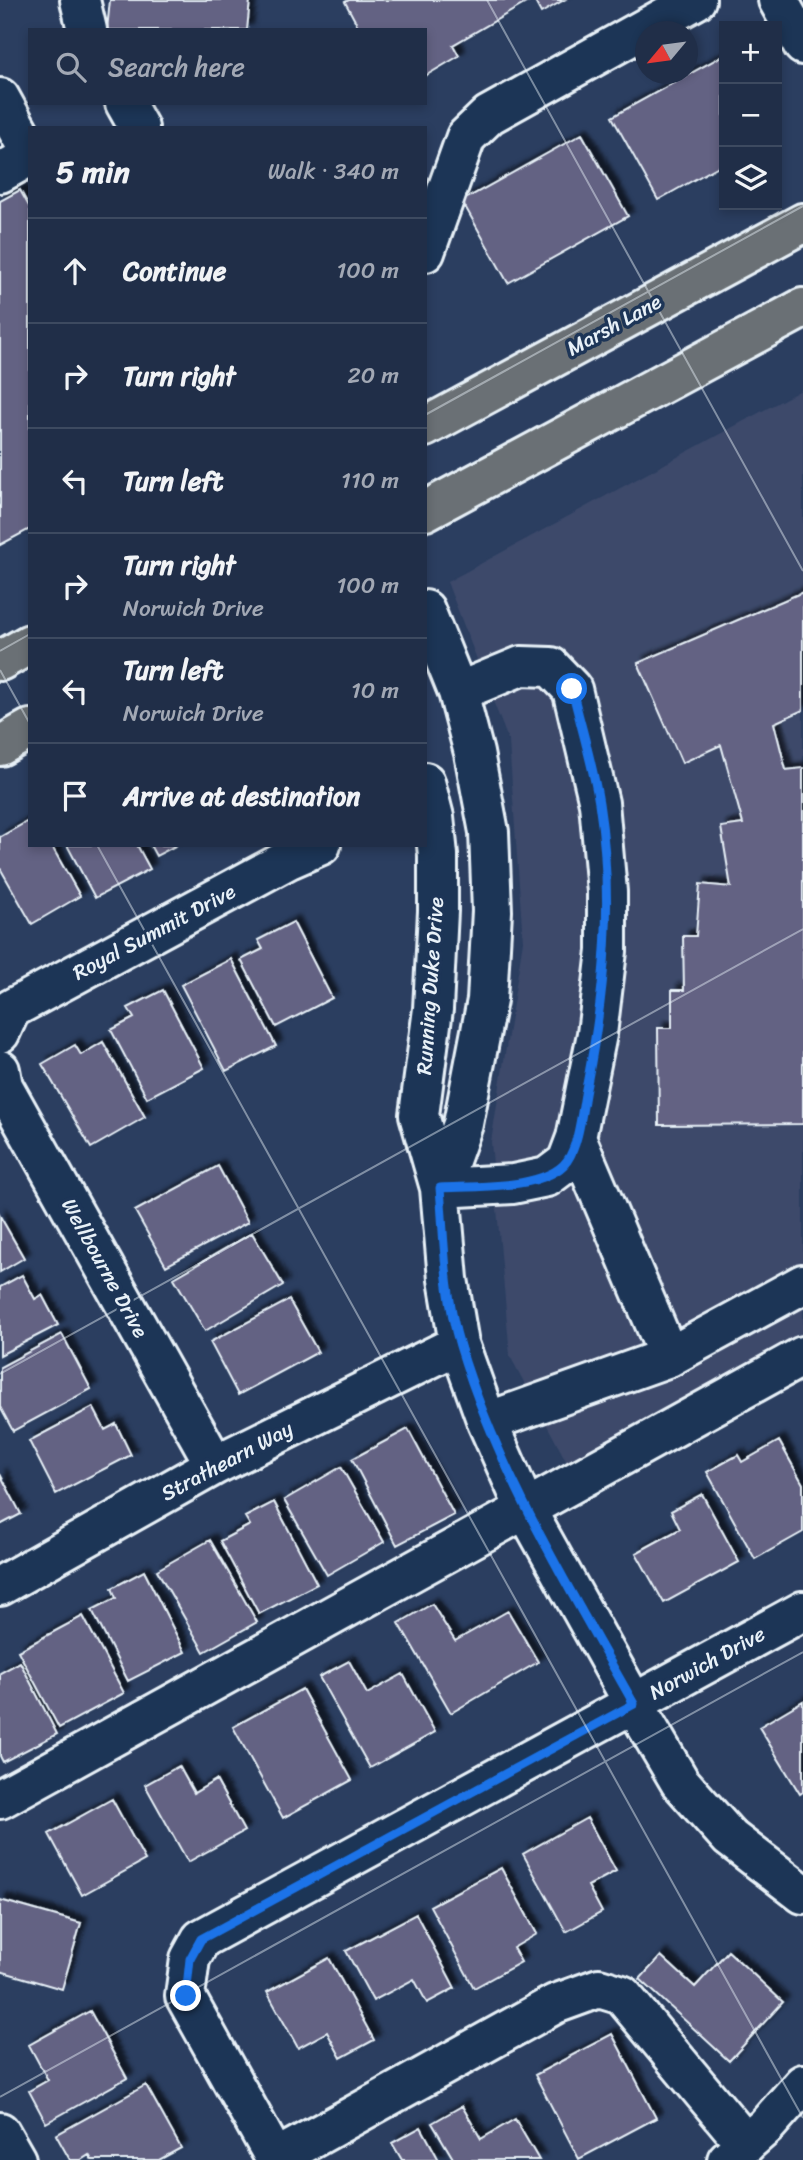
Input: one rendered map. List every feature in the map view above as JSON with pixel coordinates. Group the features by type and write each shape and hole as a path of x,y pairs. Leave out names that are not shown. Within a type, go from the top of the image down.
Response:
{"main road":[{"name":"Marsh Lane","path":"427,426 803,223"},
{"path":"427,510 803,308"},
{"path":"0,661 28,646"},
{"path":"0,746 28,730"}],"street":[{"path":"80,0 87,28"},
{"path":"427,246 466,137 489,115 696,0"},
{"path":"778,0 803,45"},
{"path":"0,98 28,150"},
{"path":"126,105 138,126"},
{"path":"0,173 28,155"},
{"name":"Running Duke Drive","path":"427,615 458,692 474,753 489,832 492,911 485,1012 463,1124 440,1188"},
{"path":"440,1188 513,1184 547,1177 567,1162 576,1138 597,1034 607,951 607,892 599,803 572,689 551,667 522,666 458,692"},
{"name":"Running Duke Drive","path":"428,806 438,855 438,911 434,995 419,1115 440,1188 448,1279 459,1344 486,1422 525,1508 680,1782 730,1838 803,1894"},
{"name":"Royal Summit Drive","path":"0,1033 11,1009 289,859 316,847"},
{"name":"Wellbourne Drive","path":"0,1070 3,1086 215,1465"},
{"path":"576,1138 670,1357"},
{"path":"486,1422 670,1357 803,1284"},
{"name":"Strathearn Way","path":"0,1586 215,1465 459,1344"},
{"path":"0,1799 803,1356"},
{"name":"Norwich Drive","path":"275,2160 186,1996 190,1959 201,1939 803,1611"},
{"path":"275,2160 555,2004 599,1988 622,1995 737,2152 766,2126 803,2084"},
{"path":"0,2132 16,2160"}],"shaded area":[{"path":"803,389 803,1344 572,1472 510,1356 491,1142 523,941 509,742 447,582"}],"building":[{"path":"110,0 250,0 247,28 107,28"},
{"path":"531,0 453,45 459,56 427,75 427,28 359,28 345,2"},
{"path":"534,0 564,0 541,13"},
{"path":"719,58 719,166 658,200 612,117 672,84 698,84 698,69"},
{"path":"582,134 628,216 508,283 462,201"},
{"path":"20,190 28,204 28,530 0,545 0,201"},
{"path":"803,592 803,710 774,723 786,770 803,768 803,1124 659,1125 658,1028 672,1028 672,990 684,990 683,936 696,936 700,884 731,887 721,827 743,824 721,745 682,763 638,663"},
{"path":"28,821 28,847 52,847 80,896 32,924 0,868 0,837"},
{"path":"68,847 138,847 150,869 95,898"},
{"path":"151,847 173,847 156,856"},
{"path":"293,922 332,998 276,1027 241,960 263,949 258,940"},
{"path":"231,959 276,1046 226,1071 181,985"},
{"path":"163,990 204,1068 147,1098 111,1030 134,1018 128,1008"},
{"path":"103,1042 145,1117 91,1148 42,1064 75,1045 81,1055"},
{"path":"218,1166 248,1222 166,1266 135,1211"},
{"path":"0,1216 24,1258 0,1272"},
{"path":"252,1233 283,1285 205,1331 174,1278"},
{"path":"22,1275 35,1299 42,1295 58,1325 0,1355 0,1287"},
{"path":"289,1300 318,1352 238,1395 210,1342"},
{"path":"62,1334 91,1389 13,1431 0,1407 0,1367"},
{"path":"93,1407 105,1430 116,1424 131,1455 56,1494 29,1441"},
{"path":"408,1429 454,1515 397,1545 352,1459"},
{"path":"779,1441 803,1484 803,1532 755,1559 707,1472 738,1455 742,1462"},
{"path":"341,1467 384,1542 327,1575 284,1500"},
{"path":"0,1474 21,1514 0,1525"},
{"path":"702,1494 739,1562 664,1603 636,1553 680,1529 671,1511"},
{"path":"274,1502 317,1584 259,1614 220,1541 250,1525 245,1517"},
{"path":"210,1540 257,1622 204,1652 157,1570"},
{"path":"144,1571 185,1652 128,1681 92,1610 116,1598 112,1588"},
{"path":"432,1604 455,1641 508,1611 538,1662 451,1713 399,1623"},
{"path":"83,1616 124,1693 59,1728 18,1651"},
{"path":"349,1661 367,1694 403,1674 435,1732 370,1768 319,1677"},
{"path":"20,1662 57,1734 3,1762 0,1756 0,1673"},
{"path":"302,1689 352,1780 283,1818 233,1727"},
{"path":"803,1701 803,1792 800,1794 759,1727"},
{"path":"179,1766 194,1793 216,1780 244,1831 188,1862 145,1785"},
{"path":"112,1799 145,1860 82,1895 49,1834"},
{"path":"587,1818 616,1871 588,1886 602,1912 566,1932 523,1854"},
{"path":"501,1868 537,1934 513,1948 521,1962 474,1988 430,1906"},
{"path":"0,1900 81,1923 62,1989 0,1971"},
{"path":"416,1914 455,1988 427,2003 414,1979 373,2001 346,1951"},
{"path":"728,1951 783,2002 729,2061 640,1979 661,1956 695,1987"},
{"path":"329,1958 374,2040 341,2058 327,2032 298,2048 267,1992"},
{"path":"90,2011 127,2078 46,2123 29,2091 48,2080 29,2045"},
{"path":"612,2034 656,2118 579,2159 535,2075"},
{"path":"146,2085 181,2148 159,2160 92,2160 89,2155 81,2160 70,2160 56,2135"},
{"path":"462,2106 481,2139 515,2119 539,2160 454,2160 432,2123"},
{"path":"421,2127 439,2160 402,2160 392,2143"}],"route":[{"path":"186,1996 190,1959 201,1939 634,1704 525,1508 486,1422 459,1344 448,1279 440,1188 513,1184 547,1177 567,1162 576,1138 597,1034 607,951 607,892 599,803 572,689"}]}
